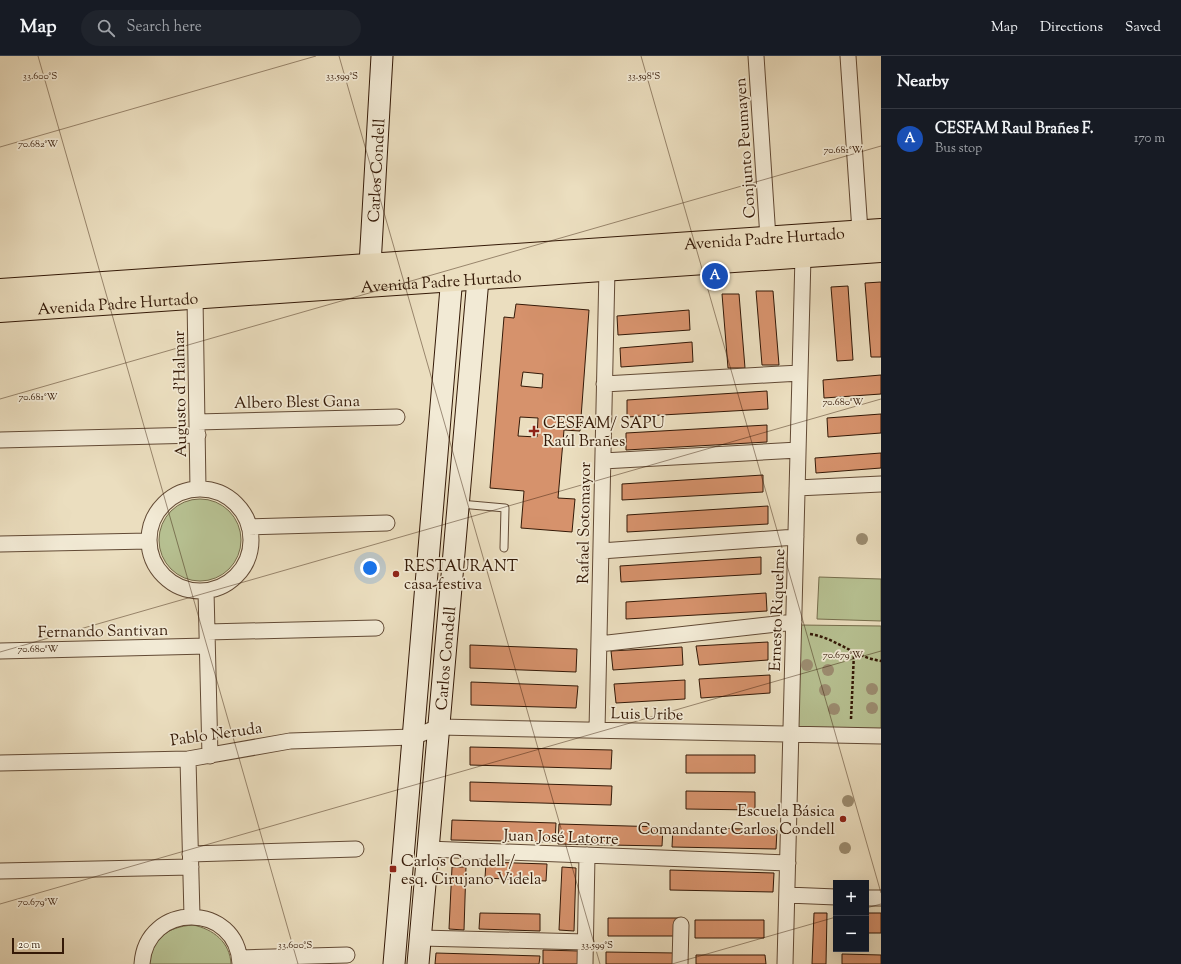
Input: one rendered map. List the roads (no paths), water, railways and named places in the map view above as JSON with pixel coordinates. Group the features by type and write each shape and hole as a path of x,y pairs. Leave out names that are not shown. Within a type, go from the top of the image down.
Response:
{"main road":[{"name":"Avenida Padre Hurtado","path":"0,290 368,275 464,269 768,238 871,231"},
{"name":"Avenida Padre Hurtado","path":"464,269 607,269 881,251"},
{"name":"Avenida Padre Hurtado","path":"0,310 195,298 368,275"}],"street":[{"name":"Carlos Condell","path":"368,275 382,56"},
{"name":"Conjunto Peumayen","path":"756,56 768,238"},
{"path":"848,56 871,231"},
{"name":"Ernesto Riquelme","path":"785,964 803,256"},
{"name":"Carlos Condell","path":"418,964 458,504 464,269"},
{"name":"Carlos Condell","path":"394,964 413,737 464,269"},
{"name":"Rafael Sotomayor","path":"597,730 607,269"},
{"name":"Augusto d'Halmar","path":"195,298 198,489"},
{"path":"604,384 800,373"},
{"name":"Albero Blest Gana","path":"0,440 398,417"},
{"path":"603,461 798,450"},
{"path":"797,488 881,484"},
{"path":"198,489 217,492 234,502 246,518 249,527 250,549 242,569 226,584 206,591 185,588 166,578 154,561 149,541 153,521 163,505 179,493 198,489"},
{"path":"249,527 387,523"},
{"path":"601,551 796,537"},
{"path":"0,544 149,541"},
{"path":"206,591 210,756"},
{"name":"Fernando Santivan","path":"0,651 376,628"},
{"path":"599,644 794,628"},
{"name":"Luis Uribe","path":"413,737 439,727 881,736"},
{"name":"Pablo Neruda","path":"0,763 188,758 210,756 290,741 413,737"},
{"path":"188,758 192,916"},
{"path":"0,871 356,849"},
{"name":"Juan José Latorre","path":"428,849 788,863"},
{"path":"585,964 587,855"},
{"path":"787,895 833,897"},
{"path":"869,898 881,898"},
{"path":"142,964 146,946 160,927 180,917 192,916 211,920 224,929 233,940 240,961 347,955"},
{"path":"680,964 681,925"},
{"path":"421,938 586,942"}],"lane":[{"path":"458,504 505,508 504,548"}],"place":[{"name":"CESFAM Raul Brañes F.","path":"715,276"},
{"name":"CESFAM/ SAPU Raúl Brañes","path":"534,431"},
{"name":"RESTAURANT casa-festiva","path":"396,574"},
{"name":"Escuela Básica Comandante Carlos Condell","path":"843,819"},
{"name":"Carlos Condell / esq. Cirujano Videla","path":"393,869"}]}
